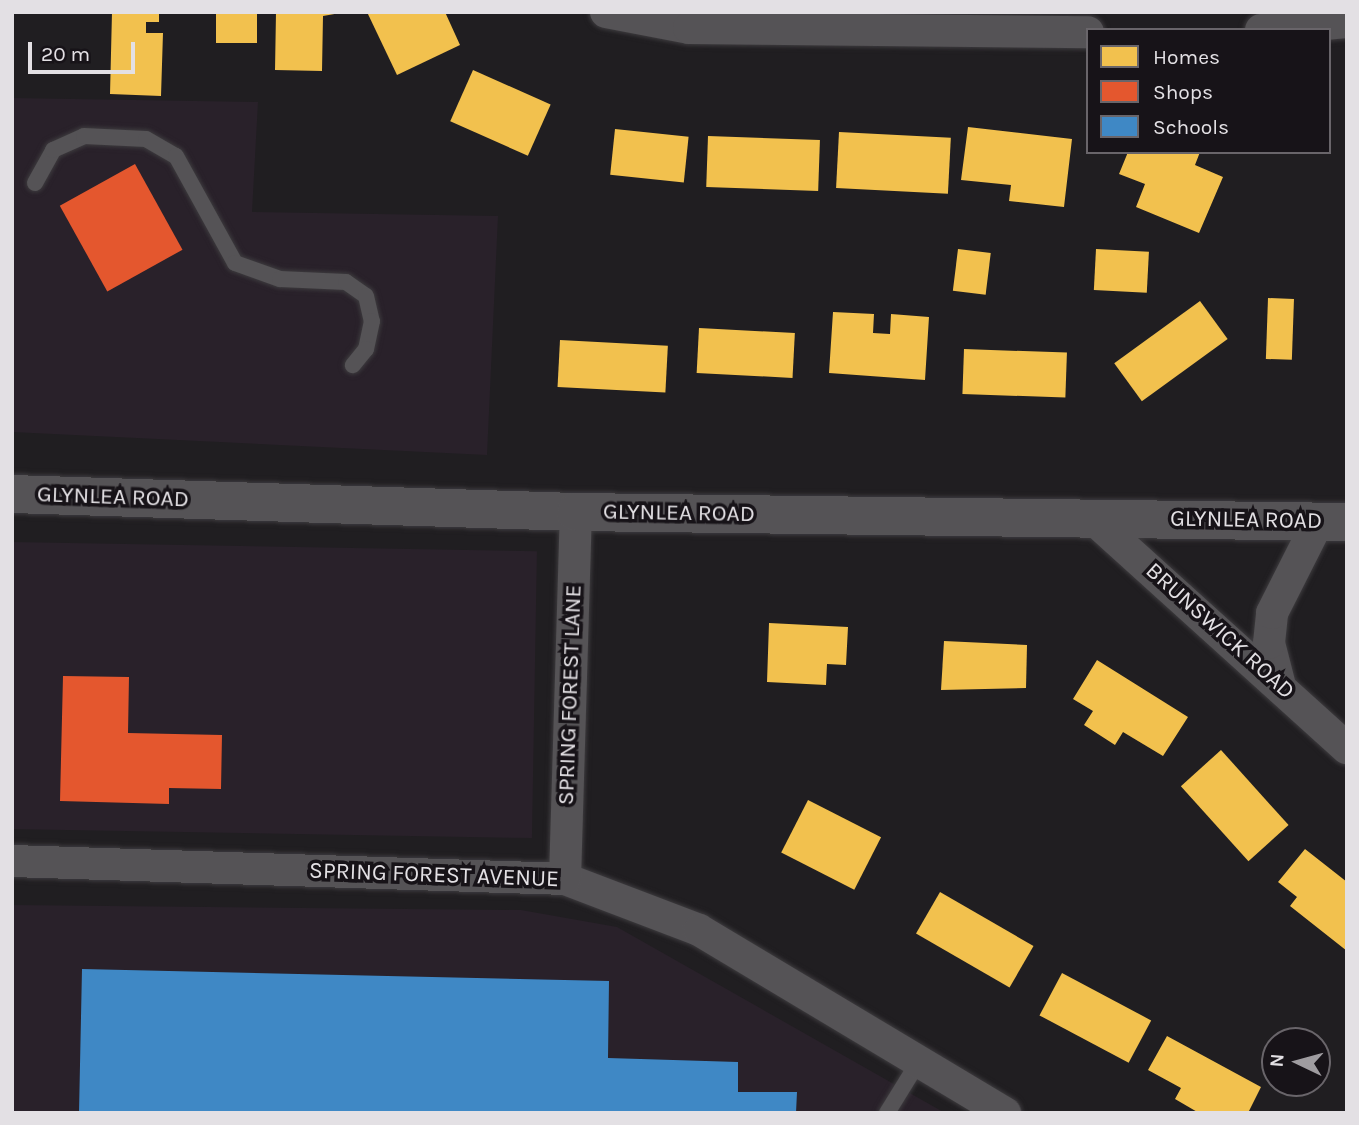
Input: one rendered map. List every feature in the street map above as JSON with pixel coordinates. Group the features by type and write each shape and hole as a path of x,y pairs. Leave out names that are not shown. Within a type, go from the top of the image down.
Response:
{"street":[{"path":"606,12 689,28 1086,32"},
{"path":"1282,28 1347,22"},
{"name":"GLYNLEA ROAD","path":"12,494 576,512 1333,522"},
{"name":"SPRING FOREST LANE","path":"565,879 576,512"},
{"name":"BRUNSWICK ROAD","path":"1091,517 1279,682 1347,748"},
{"path":"1279,682 1269,643 1272,613 1333,522"},
{"name":"SPRING FOREST AVENUE","path":"12,861 565,879 699,930 1006,1113"}],"lane":[{"path":"35,183 53,150 84,136 146,139 176,156 235,263 281,279 346,282 366,296 370,330 366,349 353,365"},
{"path":"887,1113 919,1061"}],"shaded area":[{"path":"12,98 258,102 252,212 498,216 487,455 12,432"},
{"path":"12,542 537,551 532,838 12,829"},
{"path":"12,905 521,910 617,927 945,1113 12,1113"}],"building: Homes":[{"path":"112,12 159,12 159,22 146,22 146,33 163,33 161,96 110,94"},
{"path":"216,12 257,12 257,43 216,43"},
{"path":"276,12 346,12 323,16 322,71 275,70"},
{"path":"367,12 445,12 460,45 397,75"},
{"path":"473,70 551,105 528,156 450,121"},
{"path":"968,127 1072,139 1064,207 1009,201 1011,185 961,180"},
{"path":"615,129 689,137 684,182 610,175"},
{"path":"839,132 951,138 948,194 836,188"},
{"path":"708,136 820,140 818,191 706,187"},
{"path":"1127,154 1199,154 1195,165 1223,177 1199,233 1136,207 1145,184 1119,174"},
{"path":"958,249 991,253 986,295 953,291"},
{"path":"1096,249 1149,252 1147,293 1094,290"},
{"path":"1268,298 1294,299 1292,360 1266,359"},
{"path":"1200,301 1228,339 1142,401 1114,363"},
{"path":"833,312 874,314 873,333 890,334 891,314 929,317 925,380 829,373"},
{"path":"699,328 795,333 793,378 697,373"},
{"path":"560,340 668,346 665,393 558,387"},
{"path":"964,349 1067,353 1065,398 962,394"},
{"path":"769,623 848,627 846,665 827,664 826,685 767,682"},
{"path":"944,641 1027,645 1026,688 941,690"},
{"path":"1097,660 1188,717 1163,756 1123,732 1115,745 1084,725 1093,711 1073,699"},
{"path":"1221,750 1289,825 1248,861 1181,786"},
{"path":"808,800 881,837 854,890 781,853"},
{"path":"1305,849 1347,882 1347,951 1290,906 1297,897 1278,882"},
{"path":"940,892 1034,946 1010,988 916,934"},
{"path":"1062,973 1151,1020 1129,1063 1039,1015"},
{"path":"1167,1036 1261,1087 1248,1113 1199,1113 1175,1099 1181,1088 1148,1070"}],"building: Shops":[{"path":"135,164 183,250 107,291 60,206"},
{"path":"63,676 129,677 128,733 222,735 221,789 169,788 169,804 60,801"}],"building: Schools":[{"path":"82,969 609,981 608,1058 738,1062 738,1092 797,1092 796,1113 79,1113"}]}
